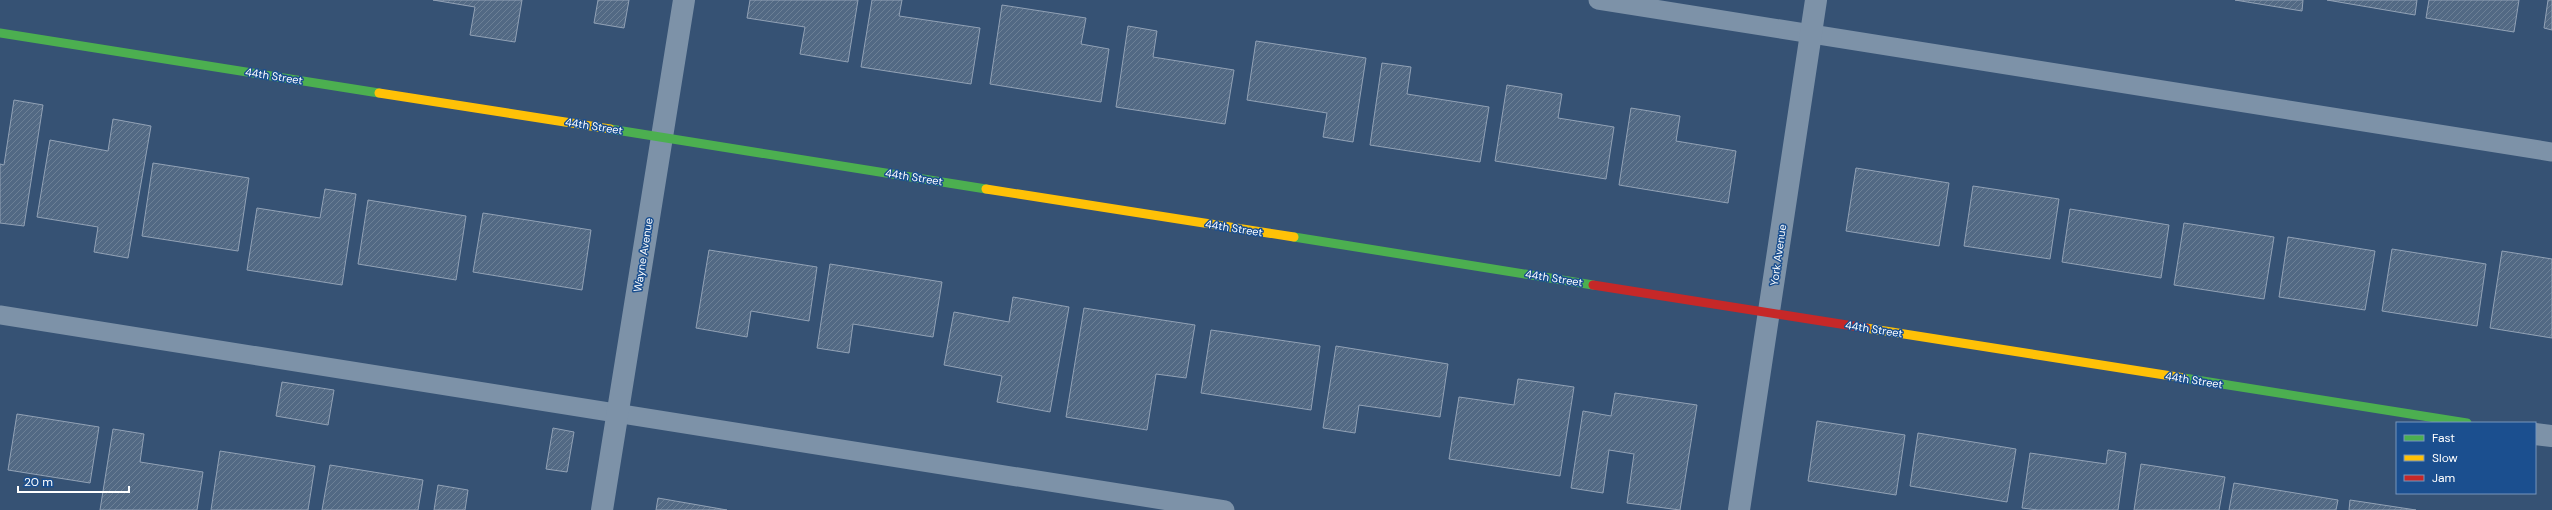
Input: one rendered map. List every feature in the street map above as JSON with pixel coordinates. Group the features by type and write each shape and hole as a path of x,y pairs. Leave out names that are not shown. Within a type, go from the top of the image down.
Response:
{"street":[{"name":"Wayne Avenue","path":"602,510 684,0"},
{"name":"York Avenue","path":"1739,510 1816,0"},
{"name":"44th Street","path":"0,33 2461,422"},
{"path":"2536,434 2552,436"}],"lane":[{"path":"1598,0 2552,152"},
{"path":"0,315 617,415 1225,510"}],"building":[{"path":"433,0 522,0 515,42 470,35 475,7"},
{"path":"598,0 629,0 624,28 594,23"},
{"path":"750,0 858,0 848,62 800,54 805,27 747,18"},
{"path":"872,0 902,0 899,16 980,28 971,84 861,67"},
{"path":"2235,0 2303,0 2302,11"},
{"path":"2327,0 2417,0 2415,15"},
{"path":"2429,0 2519,0 2514,32 2426,18"},
{"path":"2548,0 2552,0 2552,30 2544,28"},
{"path":"1002,5 1086,18 1081,44 1109,49 1101,102 990,84"},
{"path":"1128,26 1157,31 1153,57 1234,70 1225,124 1116,107"},
{"path":"1256,41 1366,58 1353,142 1323,137 1327,113 1247,100"},
{"path":"1382,63 1411,67 1407,94 1489,107 1480,162 1370,145"},
{"path":"1507,85 1562,94 1558,118 1614,127 1606,179 1495,161"},
{"path":"14,100 43,105 24,226 0,223 0,164 4,165"},
{"path":"1631,108 1680,116 1676,141 1736,151 1728,203 1619,185"},
{"path":"113,119 151,126 128,258 94,252 98,227 37,217 50,140 108,151"},
{"path":"153,163 249,178 238,251 142,236"},
{"path":"1856,168 1949,183 1939,246 1846,231"},
{"path":"1973,186 2059,199 2050,259 1964,246"},
{"path":"325,189 356,194 342,285 247,270 257,208 320,218"},
{"path":"368,200 466,216 456,280 358,264"},
{"path":"2070,209 2169,225 2161,278 2062,262"},
{"path":"483,213 591,230 582,290 473,272"},
{"path":"2184,223 2274,237 2264,299 2174,285"},
{"path":"2288,237 2375,251 2365,310 2279,297"},
{"path":"2392,249 2486,264 2477,326 2382,311"},
{"path":"709,250 817,267 809,321 751,311 747,337 696,328"},
{"path":"2502,251 2552,259 2552,338 2490,328"},
{"path":"830,264 942,282 933,337 853,324 849,353 817,348"},
{"path":"1013,297 1069,307 1050,412 997,402 1002,376 944,365 954,312 1009,322"},
{"path":"1084,308 1195,325 1186,378 1156,374 1147,430 1066,417"},
{"path":"1211,330 1320,346 1311,410 1201,393"},
{"path":"1336,346 1448,364 1440,417 1359,405 1355,433 1323,428"},
{"path":"1518,379 1574,387 1560,476 1449,459 1459,397 1514,405"},
{"path":"282,382 334,390 328,425 276,416"},
{"path":"1615,393 1697,405 1680,510 1627,503 1634,454 1609,450 1603,493 1571,488 1583,411 1611,416"},
{"path":"17,414 99,427 90,483 8,470"},
{"path":"1817,421 1905,435 1896,495 1808,481"},
{"path":"553,428 574,432 567,472 546,469"},
{"path":"113,429 144,434 140,462 203,472 197,510 100,510"},
{"path":"1918,433 2016,449 2007,502 1910,486"},
{"path":"2108,450 2126,453 2118,510 2038,510 2022,508 2030,453 2106,464"},
{"path":"220,451 315,466 308,510 211,510"},
{"path":"2141,464 2225,477 2219,510 2134,510"},
{"path":"330,465 423,480 418,510 322,510"},
{"path":"2234,483 2338,500 2336,510 2229,510"},
{"path":"438,485 468,490 465,510 434,510"},
{"path":"658,498 727,510 656,510"},
{"path":"2350,500 2416,510 2349,510"}],"traffic: fast":[{"path":"0,33 379,93"},
{"path":"610,129 986,189"},
{"path":"1294,237 1593,285"},
{"path":"2184,378 2461,422"}],"traffic: slow":[{"path":"379,93 610,129"},
{"path":"986,189 1294,237"},
{"path":"1866,328 2184,378"}],"traffic: jam":[{"path":"1593,285 1866,328"}]}
